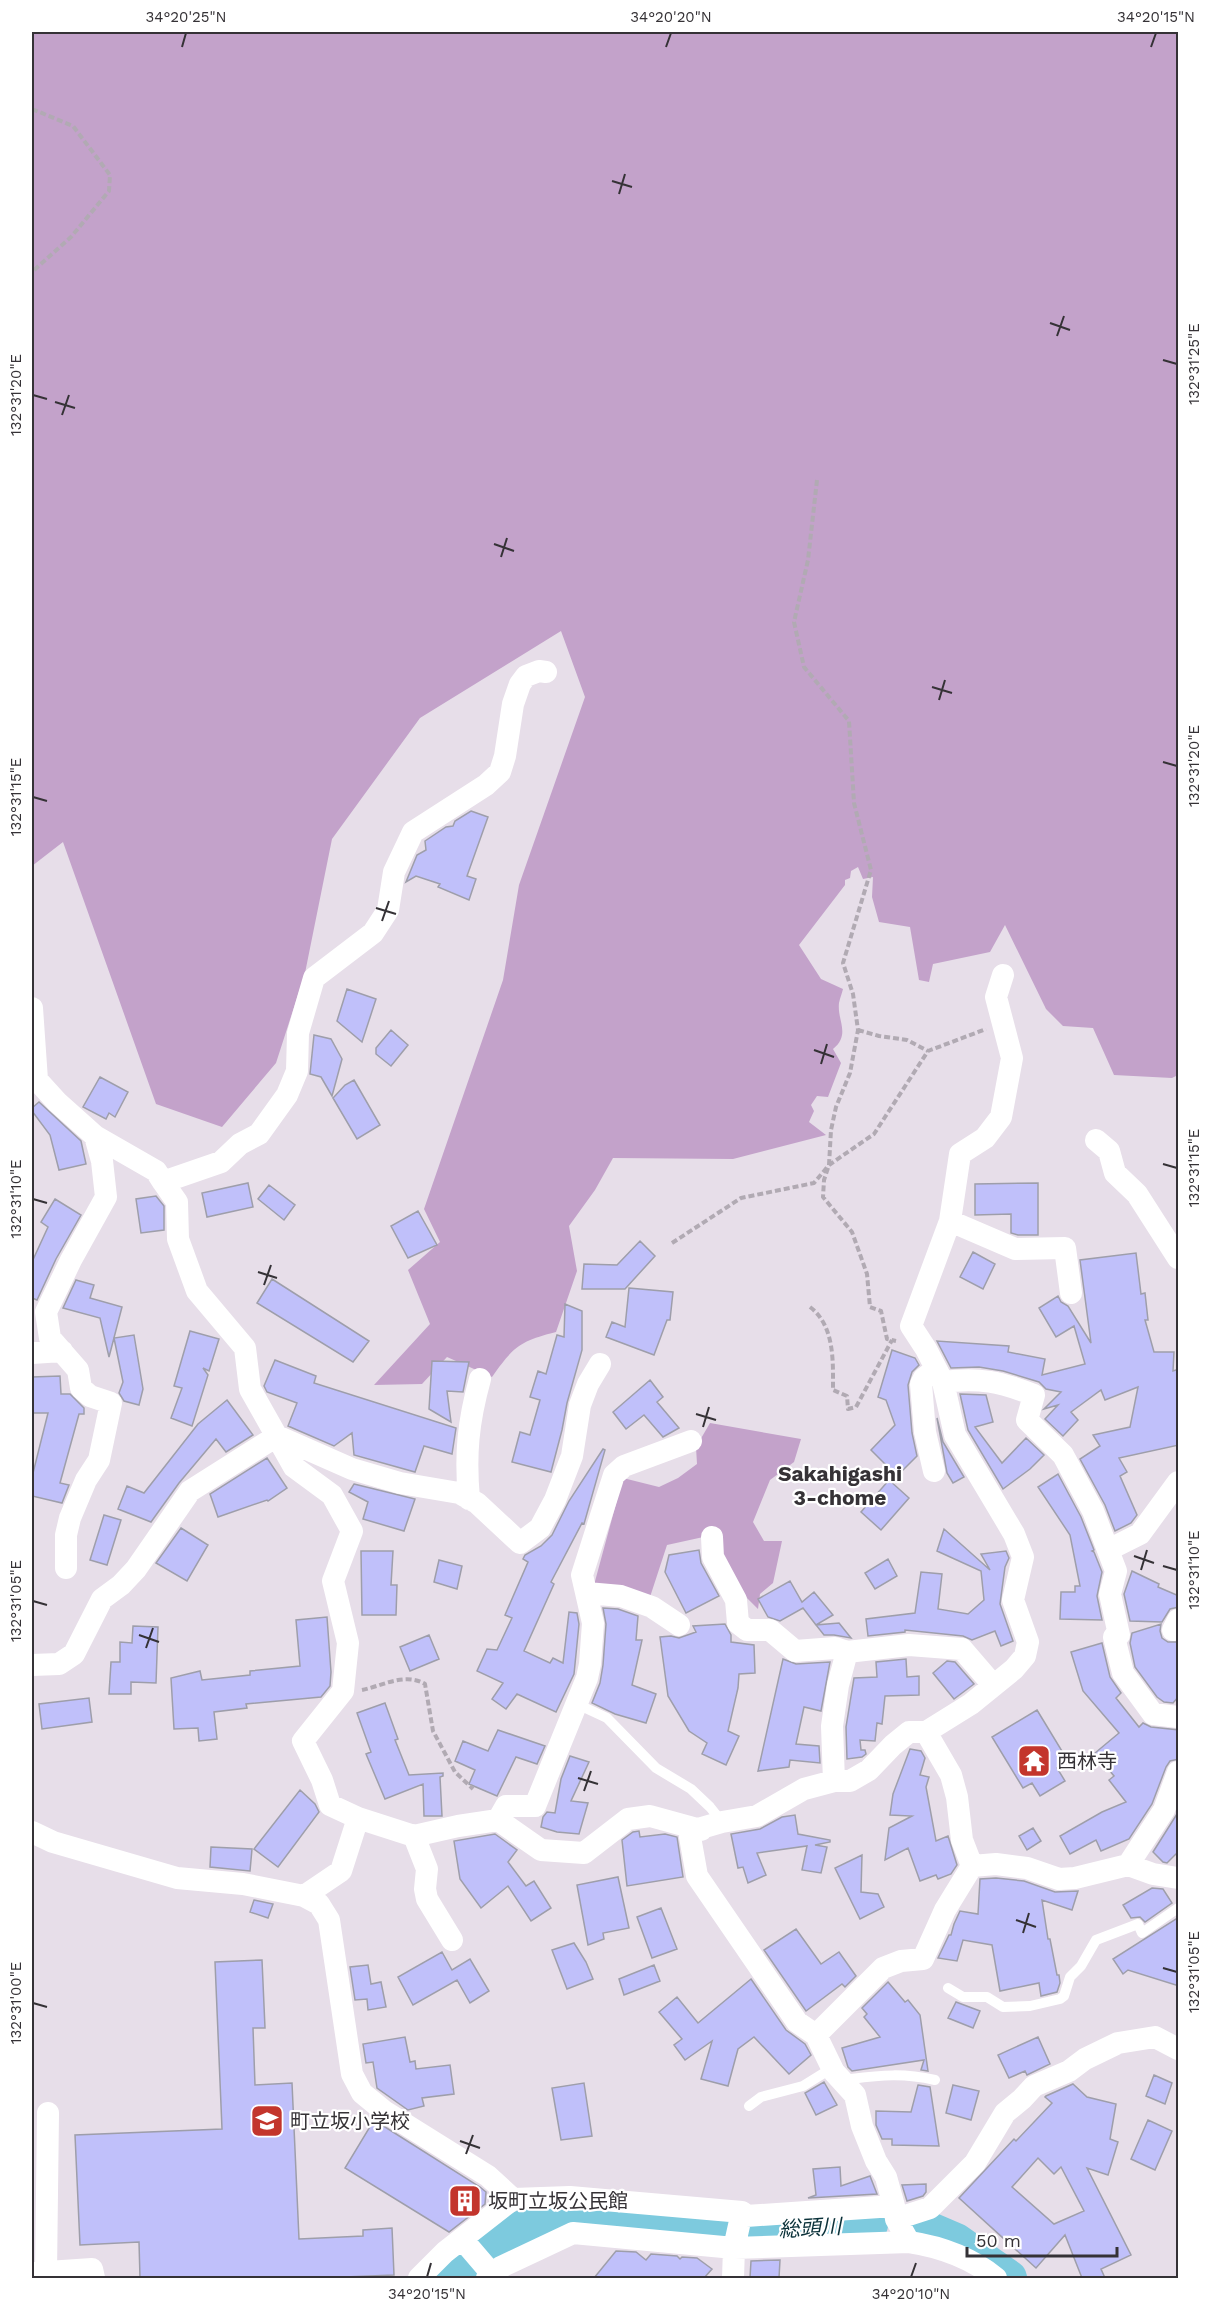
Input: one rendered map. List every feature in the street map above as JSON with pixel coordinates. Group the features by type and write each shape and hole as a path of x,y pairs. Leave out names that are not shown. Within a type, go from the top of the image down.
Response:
{"street":[{"path":"163,1182 221,1162 240,1144 259,1134 287,1095 297,1071 298,1033 314,978 373,933 388,910 394,872 413,832 486,785 500,772 505,756 513,704 520,684 526,676 538,671 546,672"},
{"path":"909,2242 895,2213 886,2177 876,2161 862,2126 855,2095 839,2076 816,2035 797,2022 697,1876 690,1837 691,1832 757,1816 804,1789 834,1781 850,1781 869,1770 892,1745 909,1732 926,1732 971,1704 1025,1656 1028,1642 1013,1600 1023,1557 1008,1524 955,1436 935,1366 911,1326 950,1221 960,1154 985,1138 1001,1117 1012,1058 996,997 1003,975"},
{"path":"32,1008 37,1080 95,1136 156,1171 177,1202 178,1239 197,1291 245,1348 250,1389 294,1467 332,1495 352,1531 333,1581 348,1642 344,1691 303,1741 322,1780 330,1805 358,1818 414,1836 498,1820 542,1850 584,1853 628,1819 650,1816 712,1826"},
{"path":"66,1568 66,1535 70,1518 86,1480 99,1460 111,1403 90,1396 81,1388 78,1370 50,1338 46,1312 70,1260 106,1197 102,1161 95,1136"},
{"path":"1096,1140 1109,1151 1115,1173 1137,1194 1179,1258"},
{"path":"950,1221 1015,1249 1065,1248 1071,1293"},
{"path":"32,1353 62,1351"},
{"path":"277,1436 352,1469 400,1483 459,1493 477,1503 520,1544 540,1528 555,1500 572,1456 580,1405 588,1384 600,1364"},
{"path":"934,1471 925,1432 921,1384 935,1366"},
{"path":"935,1366 964,1379 1001,1383 1034,1395 1027,1420 1063,1455 1094,1511 1116,1571 1110,1594 1119,1635 1114,1637 1123,1673 1153,1714 1179,1717"},
{"path":"470,1499 466,1465 469,1424 480,1379"},
{"path":"32,1665 59,1664 74,1654 102,1599 121,1585 136,1569 190,1491 277,1436"},
{"path":"498,1820 506,1806 535,1806 591,1664 593,1623 582,1575 614,1475 624,1466 691,1441"},
{"path":"1108,1550 1140,1534 1179,1482"},
{"path":"712,1537 713,1557 736,1600 738,1623 747,1630 770,1630 795,1651 836,1648 848,1652 909,1645 962,1649 993,1685"},
{"path":"587,1593 621,1596 652,1607 679,1625"},
{"path":"834,1781 832,1726 838,1685 848,1652"},
{"path":"926,1732 951,1775 957,1797 962,1840 972,1866"},
{"path":"1128,1865 1164,1810 1179,1772"},
{"path":"304,1896 341,1871 358,1818"},
{"path":"32,1832 53,1842 177,1878 243,1884 304,1896 319,1904 329,1920 352,2074 362,2093 384,2111 488,2176 513,2199"},
{"path":"414,1836 427,1869 424,1889 427,1899 452,1940"},
{"path":"972,1866 996,1864 1027,1868 1059,1879 1075,1878 1128,1865 1153,1874 1179,1878"},
{"path":"816,2035 883,1968 901,1960 923,1959 945,1910 972,1866"},
{"path":"419,2278 445,2252 513,2199 570,2198 742,2212 746,2216 895,2213 930,2208 975,2163 1005,2113 1034,2086 1069,2071 1092,2055 1118,2043 1155,2037 1179,2049"},
{"path":"48,2114 40,2162 39,2272 92,2269 94,2278"},
{"path":"733,2278 734,2248 742,2212"},
{"path":"462,2239 490,2276 501,2267 573,2233 734,2248 909,2242 931,2245 964,2256 996,2278"}],"lane":[{"path":"577,1704 607,1718 656,1768 691,1789 710,1807 712,1826"},
{"path":"948,1988 963,1997 987,1997 1003,2007 1030,2006 1060,1999 1064,1996 1070,1977 1081,1966 1096,1940 1138,1924 1142,1933 1179,1908"},
{"path":"749,2106 761,2097 839,2076 850,2079 893,2074 935,2080"}],"path":[{"path":"32,109 73,126 110,175 109,191 71,237 32,272"},
{"path":"817,480 808,560 794,622 804,667 849,721 854,803 871,870 843,963 853,994 858,1030 850,1072 836,1107 831,1130 829,1165 824,1180 823,1197 852,1232 867,1274 870,1307 882,1311 887,1339 935,1366"},
{"path":"672,1243 741,1198 814,1183 829,1165 874,1134 928,1051 1003,1023"},
{"path":"858,1030 907,1040 928,1051"},
{"path":"810,1307 819,1314 834,1351 833,1390 847,1396 848,1409 856,1407 860,1402 892,1340"},
{"path":"344,1691 364,1689 403,1679 416,1679 425,1684 432,1731 455,1773 473,1790"}],"shaded area":[{"path":"32,32 1178,32 1178,1075 1172,1078 1114,1075 1093,1028 1063,1026 1046,1009 1005,925 990,952 933,964 929,982 919,980 910,927 879,922 872,897 873,877 863,879 858,867 851,871 850,878 845,880 845,885 799,945 821,979 843,989 839,1003 842,1033 833,1049 841,1063 828,1097 817,1096 811,1105 814,1111 809,1122 826,1135 733,1159 613,1158 595,1190 569,1226 577,1271 556,1332 525,1342 512,1352 492,1377 447,1357 422,1384 374,1385 430,1324 408,1270 440,1242 424,1209 503,980 519,885 585,697 561,631 420,718 332,839 305,973 276,1063 222,1127 156,1104 63,842 32,866"},
{"path":"710,1423 801,1439 794,1462 770,1480 753,1522 764,1541 782,1541 773,1583 760,1594 758,1609 746,1597 722,1558 717,1534 667,1545 650,1597 594,1585 623,1478 659,1487 678,1478 697,1464 696,1447"}],"building":[{"path":"471,811 488,817 467,876 476,879 469,900 438,887 440,884 416,876 406,882 417,855 426,850 425,841 446,827 453,826 455,821"},
{"path":"347,989 376,999 362,1042 337,1021"},
{"path":"391,1030 408,1045 391,1066 376,1054 376,1048"},
{"path":"314,1035 331,1039 342,1059 332,1096 321,1077 310,1074"},
{"path":"100,1077 128,1092 115,1117 109,1113 106,1119 83,1107"},
{"path":"354,1080 380,1125 357,1139 333,1098 345,1085"},
{"path":"39,1102 81,1141 86,1164 59,1170 50,1135 32,1111 32,1108"},
{"path":"248,1183 253,1207 207,1217 202,1193"},
{"path":"1038,1183 1038,1235 1011,1233 1011,1214 975,1215 975,1184"},
{"path":"269,1185 295,1205 284,1220 258,1199"},
{"path":"156,1196 164,1206 164,1230 141,1233 136,1199"},
{"path":"55,1199 81,1215 56,1259 37,1300 32,1298 32,1262 48,1227 41,1222"},
{"path":"418,1211 437,1245 408,1258 391,1226"},
{"path":"640,1241 655,1256 625,1289 582,1289 584,1264 617,1265"},
{"path":"973,1252 995,1264 983,1289 960,1277"},
{"path":"1136,1253 1141,1294 1145,1293 1148,1320 1145,1320 1154,1352 1174,1352 1173,1371 1179,1369 1179,1445 1119,1458 1127,1472 1120,1476 1137,1515 1131,1523 1115,1531 1105,1505 1080,1459 1100,1446 1093,1435 1130,1427 1138,1387 1105,1400 1101,1390 1071,1412 1078,1420 1063,1436 1045,1419 1058,1405 1044,1409 1061,1392 1046,1389 1039,1382 1003,1371 979,1367 951,1368 937,1341 1009,1346 1008,1352 1045,1359 1042,1375 1085,1364 1074,1326 1056,1337 1039,1308 1058,1296 1061,1302 1068,1306 1091,1343 1080,1260"},
{"path":"272,1279 369,1341 353,1362 257,1303"},
{"path":"76,1280 94,1285 90,1298 122,1307 109,1357 100,1318 63,1308"},
{"path":"629,1288 673,1292 670,1320 667,1320 654,1355 606,1337 612,1322 625,1327"},
{"path":"565,1304 582,1311 582,1350 551,1472 512,1462 520,1432 530,1435 540,1400 530,1397 538,1371 546,1374 557,1335 564,1337"},
{"path":"190,1331 219,1339 209,1371 203,1368 208,1375 192,1426 171,1418 182,1388 174,1386"},
{"path":"134,1335 143,1389 139,1405 124,1401 119,1393 123,1382 114,1338"},
{"path":"892,1350 915,1358 919,1365 912,1372 908,1385 912,1433 917,1456 897,1476 871,1450 895,1425 886,1400 878,1397"},
{"path":"275,1360 316,1376 314,1383 456,1428 452,1454 424,1446 415,1472 354,1455 352,1433 334,1446 288,1426 297,1403 267,1392 264,1386"},
{"path":"432,1361 469,1362 463,1392 447,1391 451,1422 429,1409"},
{"path":"60,1376 61,1394 70,1394 84,1408 84,1414 79,1414 60,1483 69,1485 62,1503 32,1496 32,1477 48,1413 32,1413 32,1377"},
{"path":"650,1380 663,1397 657,1402 679,1428 663,1437 644,1415 626,1429 613,1412"},
{"path":"960,1394 986,1395 993,1422 975,1427 1002,1463 1026,1438 1044,1455 1030,1469 1003,1489 968,1430"},
{"path":"227,1400 253,1435 226,1452 216,1439 179,1483 151,1522 118,1509 127,1486 144,1493 198,1424"},
{"path":"937,1418 943,1442 964,1477 953,1483 947,1473"},
{"path":"603,1449 605,1450 584,1524 582,1523 551,1582 554,1584 524,1651 550,1663 553,1658 563,1663 569,1612 577,1613 579,1624 574,1674 556,1712 517,1694 506,1709 492,1699 503,1683 477,1671 487,1649 497,1650 512,1618 505,1615 528,1562 523,1559 525,1555 541,1546 552,1535 569,1501"},
{"path":"267,1458 287,1488 268,1501 218,1517 210,1494"},
{"path":"1058,1474 1081,1517 1094,1550 1092,1551 1102,1572 1097,1596 1102,1620 1060,1619 1061,1592 1075,1592 1075,1586 1080,1586 1070,1535 1038,1487"},
{"path":"889,1480 909,1498 881,1530 861,1512"},
{"path":"354,1484 415,1499 404,1531 363,1519 368,1502 349,1492"},
{"path":"104,1515 121,1520 107,1565 90,1560"},
{"path":"181,1528 208,1545 187,1581 156,1563"},
{"path":"944,1529 990,1570 981,1554 1006,1551 1009,1558 1005,1567 1000,1604 1013,1641 1001,1646 995,1631 972,1640 963,1636 905,1630 905,1632 868,1636 866,1619 915,1613 921,1572 942,1574 938,1609 968,1614 984,1600 981,1571 937,1551"},
{"path":"699,1550 701,1563 719,1596 686,1613 665,1572 669,1555"},
{"path":"361,1551 393,1551 391,1585 397,1585 396,1615 362,1615"},
{"path":"888,1559 897,1576 875,1589 865,1573"},
{"path":"439,1560 462,1566 457,1589 434,1582"},
{"path":"1132,1571 1159,1584 1158,1587 1179,1596 1179,1607 1170,1609 1162,1622 1130,1621 1124,1594"},
{"path":"790,1581 802,1602 814,1592 833,1615 816,1625 803,1608 780,1621 768,1617 758,1599"},
{"path":"603,1608 618,1609 638,1616 636,1640 642,1640 632,1685 656,1694 646,1723 615,1714 592,1703 600,1683 603,1665 606,1624"},
{"path":"327,1617 330,1686 321,1697 246,1704 247,1708 214,1712 217,1739 199,1741 198,1728 174,1729 171,1678 200,1671 202,1680 250,1675 250,1671 300,1666 296,1620"},
{"path":"839,1623 851,1638 824,1635 816,1625"},
{"path":"725,1624 731,1635 731,1642 754,1645 755,1673 739,1674 728,1731 739,1736 726,1765 702,1754 707,1743 689,1731 668,1696 660,1637 679,1638 696,1632 693,1626"},
{"path":"1161,1624 1162,1638 1168,1642 1179,1642 1179,1696 1173,1703 1164,1702 1157,1697 1135,1667 1130,1643 1132,1633"},
{"path":"133,1626 158,1627 156,1683 131,1682 131,1694 109,1694 111,1662 120,1662 120,1642 132,1643"},
{"path":"429,1635 439,1659 410,1671 400,1647"},
{"path":"1102,1643 1110,1677 1121,1693 1116,1698 1139,1727 1143,1723 1151,1727 1179,1730 1179,1759 1170,1761 1166,1767 1152,1804 1129,1839 1101,1851 1096,1840 1070,1854 1060,1836 1102,1812 1126,1802 1109,1780 1114,1776 1095,1753 1119,1733 1083,1691 1071,1652"},
{"path":"783,1659 796,1664 830,1662 821,1711 804,1707 796,1744 819,1746 820,1763 790,1760 789,1767 758,1771"},
{"path":"906,1659 907,1677 919,1676 919,1695 885,1696 882,1724 877,1723 875,1741 860,1740 861,1750 865,1750 866,1754 862,1757 847,1759 846,1727 854,1678 877,1677 876,1662"},
{"path":"947,1661 955,1662 974,1684 954,1699 933,1673"},
{"path":"89,1698 92,1722 42,1729 39,1704"},
{"path":"385,1703 398,1739 395,1740 409,1775 443,1773 440,1777 442,1816 424,1816 423,1784 385,1799 366,1754 371,1752 357,1713"},
{"path":"1037,1710 1068,1761 1057,1768 1065,1781 1040,1796 1032,1783 1023,1788 992,1737"},
{"path":"498,1730 545,1746 537,1764 516,1757 497,1796 469,1784 475,1770 455,1761 463,1741 488,1751"},
{"path":"910,1749 921,1751 925,1758 920,1775 929,1777 926,1787 936,1841 948,1836 957,1865 951,1874 938,1879 936,1875 920,1881 908,1848 885,1860 889,1828 912,1816 890,1815 893,1794"},
{"path":"570,1756 589,1762 571,1801 588,1803 579,1834 557,1832 541,1827 543,1817 547,1812 555,1813 561,1779"},
{"path":"300,1790 315,1804 319,1812 278,1867 254,1849"},
{"path":"1177,1814 1179,1851 1167,1863 1153,1852"},
{"path":"795,1815 798,1834 830,1840 830,1842 815,1845 827,1847 821,1873 802,1870 807,1846 757,1853 766,1875 748,1883 743,1867 738,1868 731,1834 760,1829 782,1817"},
{"path":"1033,1828 1041,1841 1027,1850 1019,1836"},
{"path":"639,1831 640,1837 665,1834 677,1837 683,1877 627,1886 622,1840 633,1832"},
{"path":"495,1834 517,1850 508,1862 526,1886 534,1881 551,1908 531,1921 508,1886 481,1908 460,1879 454,1841"},
{"path":"211,1847 252,1849 250,1871 210,1867"},
{"path":"862,1855 861,1892 878,1894 884,1907 860,1919 835,1868"},
{"path":"618,1877 629,1928 603,1933 604,1939 588,1945 577,1885"},
{"path":"980,1879 1024,1881 1055,1892 1078,1891 1072,1910 1042,1900 1048,1939 1050,1939 1057,1975 1059,1975 1060,1983 1057,1992 1041,1996 1039,1983 1000,1991 992,1945 963,1940 957,1961 938,1958 951,1935 960,1911 978,1914"},
{"path":"1152,1888 1163,1889 1172,1903 1145,1922 1140,1917 1131,1918 1123,1905"},
{"path":"254,1900 273,1904 268,1918 250,1912"},
{"path":"661,1908 677,1949 652,1958 637,1917"},
{"path":"1179,1917 1179,1986 1128,1970 1123,1974 1113,1959"},
{"path":"796,1929 821,1964 839,1952 856,1976 845,1987 842,1984 806,2011 764,1950"},
{"path":"574,1943 593,1979 567,1989 552,1950"},
{"path":"442,1952 452,1970 470,1959 489,1991 470,2003 457,1980 413,2005 398,1977"},
{"path":"262,1960 265,2028 253,2028 255,2085 292,2083 299,2239 363,2236 363,2230 392,2228 394,2275 320,2278 140,2278 139,2242 80,2245 75,2135 222,2129 215,1962"},
{"path":"368,1965 371,1984 381,1982 386,2007 368,2010 367,1999 355,2000 350,1967"},
{"path":"654,1965 660,1981 624,1995 619,1979"},
{"path":"751,1979 786,2030 805,2044 811,2055 789,2074 754,2037 738,2049 728,2086 701,2079 712,2041 685,2060 674,2045 682,2039 659,2012 677,1997 698,2023"},
{"path":"888,1982 905,2002 908,2000 920,2015 928,2071 921,2070 924,2060 852,2071 848,2067 842,2048 880,2037 864,2017 867,2014 862,2008"},
{"path":"956,2002 980,2011 973,2028 948,2018"},
{"path":"405,2037 410,2062 415,2061 416,2069 450,2065 454,2094 422,2098 424,2106 408,2110 377,2088 373,2062 366,2063 363,2044"},
{"path":"1038,2037 1050,2064 1027,2075 1025,2071 1009,2078 998,2055"},
{"path":"1154,2075 1172,2083 1165,2104 1146,2096"},
{"path":"824,2082 837,2105 816,2115 805,2093"},
{"path":"584,2083 592,2136 561,2140 552,2088"},
{"path":"1073,2084 1087,2097 1116,2104 1110,2139 1118,2142 1108,2175 1087,2168 1131,2255 1101,2269 1105,2278 1082,2278 1065,2235 1036,2268 959,2198 1014,2139 1016,2141 1052,2103 1046,2096","holes":["1038,2158 1054,2174 1061,2167 1084,2211 1054,2224 1012,2187"]},
{"path":"918,2085 930,2087 939,2146 892,2145 892,2139 882,2139 876,2125 876,2111 911,2112"},
{"path":"953,2085 979,2091 971,2120 946,2113"},
{"path":"374,2120 480,2187 486,2192 485,2204 449,2232 345,2168"},
{"path":"1148,2120 1172,2131 1155,2170 1131,2159"},
{"path":"840,2167 841,2186 870,2176 877,2194 808,2198 816,2195 813,2169"},
{"path":"926,2184 926,2192 923,2196 907,2201 902,2185"},
{"path":"616,2251 636,2252 646,2260 651,2254 677,2256 680,2259 682,2257 697,2258 712,2269 704,2278 594,2278"},
{"path":"780,2260 779,2278 750,2278 751,2261"}],"waterway":[{"name":"総頭川","path":"446,2278 489,2242 537,2222 572,2214 725,2229"},
{"name":"総頭川","path":"914,2223 956,2241 1009,2278"},
{"name":"総頭川","path":"749,2231 870,2225"}],"place":[{"name":"西林寺","path":"1034,1761"},
{"name":"町立坂小学校","path":"267,2121"},
{"name":"坂町立坂公民館","path":"465,2201"}],"district":[{"name":"Sakahigashi 3-chome","path":"840,1486"}]}
